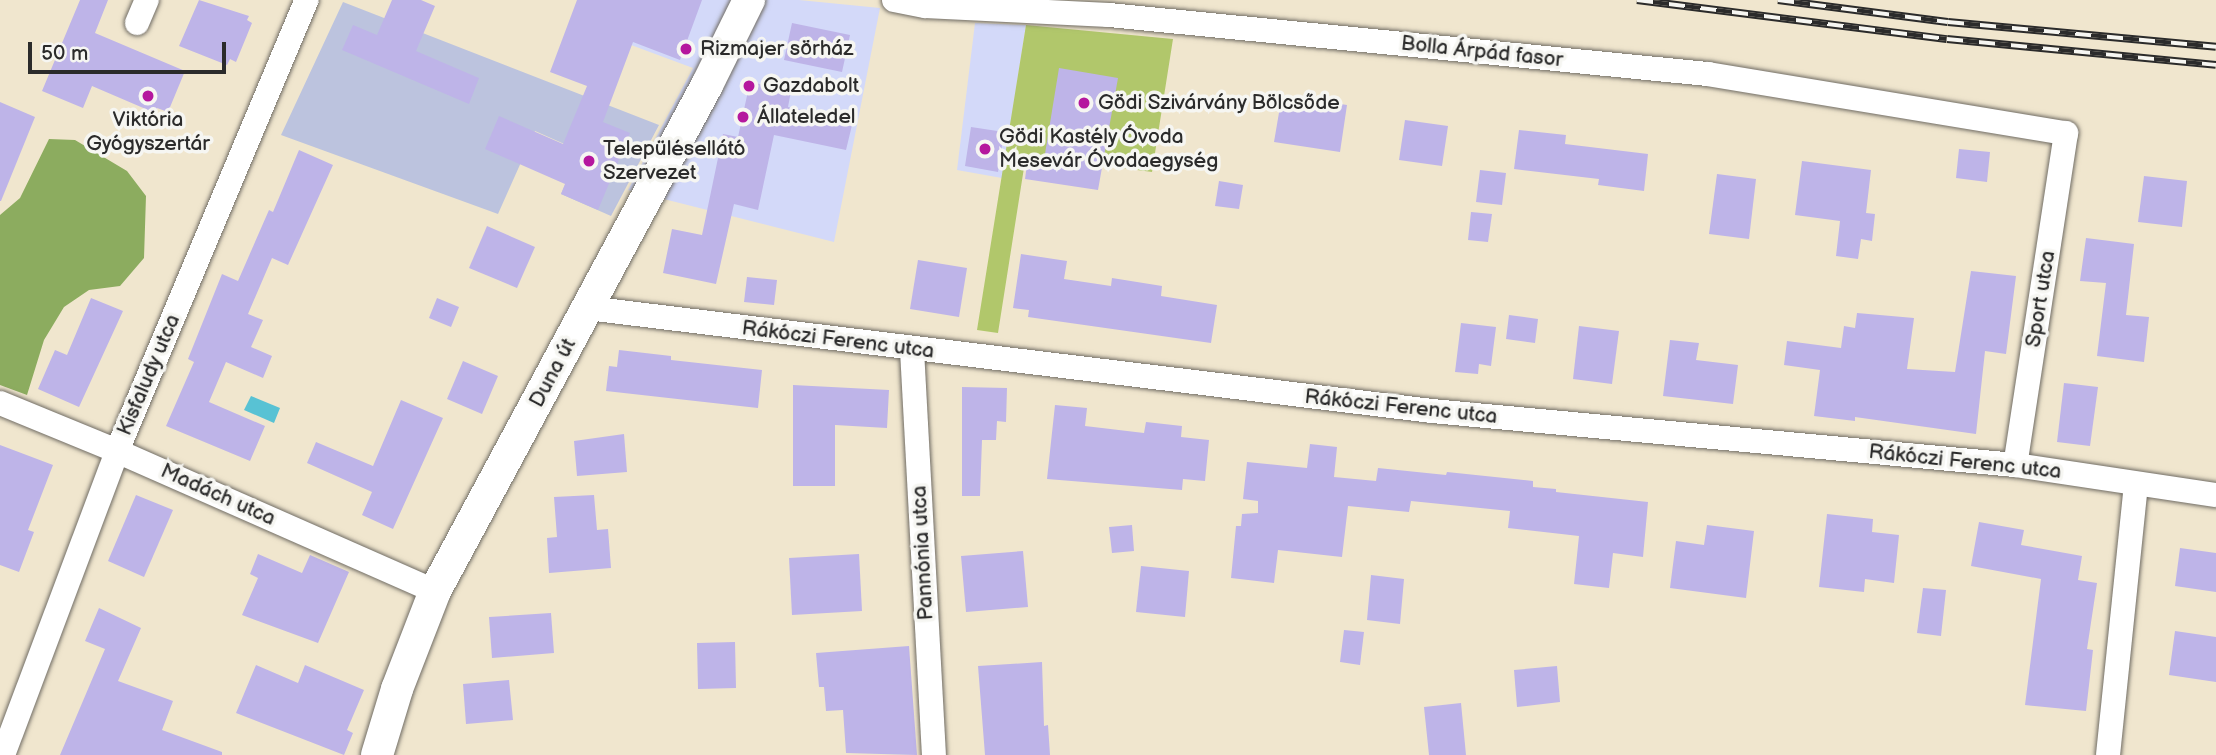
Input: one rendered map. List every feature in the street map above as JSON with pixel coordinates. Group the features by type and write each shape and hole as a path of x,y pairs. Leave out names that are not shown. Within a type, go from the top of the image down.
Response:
{"street":[{"path":"137,23 147,0"},
{"name":"Kisfaludy utca","path":"3,755 117,451 307,0"},
{"name":"Duna út","path":"377,755 397,689 435,591 750,0"},
{"name":"Bolla Árpád fasor","path":"894,0 925,6 1122,16 1708,74 2066,133"},
{"name":"Sport utca","path":"2015,465 2066,133"},
{"name":"Rákóczi Ferenc utca","path":"587,308 912,350 1432,411 2015,465 2216,495"},
{"name":"Pannónia utca","path":"912,350 934,755"},
{"name":"Madách utca","path":"0,403 117,451 435,591"},
{"path":"2108,755 2136,484"}],"shaded area":[{"path":"609,0 799,0 880,8 834,242 628,190 693,68 596,32"},
{"path":"343,2 659,125 611,216 561,194 580,151 535,131 498,214 281,135"},
{"path":"975,23 1026,25 1002,178 957,170"}],"green space":[{"path":"1026,25 1173,39 1152,172 1026,155 998,333 977,330"},
{"path":"49,139 75,140 127,171 146,196 144,258 120,286 89,290 64,307 44,340 27,395 0,385 0,215 20,198"}],"water":[{"path":"251,396 280,408 274,423 244,410"}],"building":[{"path":"80,0 108,0 95,33 185,71 168,112 157,108 155,113 92,86 83,108 42,91"},
{"path":"199,0 249,16 247,20 252,23 236,62 230,59 227,65 179,46"},
{"path":"392,0 421,0 435,6 416,51 479,78 469,104 342,50 353,25 377,35"},
{"path":"577,0 702,0 680,60 633,42 603,122 630,133 598,210 561,194 565,184 485,149 499,116 563,144 587,86 550,72"},
{"path":"792,23 850,35 842,72 784,60"},
{"path":"1059,68 1118,78 1098,190 1025,179 1028,157 1044,160"},
{"path":"750,82 791,91 788,107 853,121 846,150 774,135 758,210 734,204 716,284 663,273 672,229 702,235 723,134 738,137"},
{"path":"1282,95 1347,105 1340,152 1274,142"},
{"path":"0,102 35,117 1,201 0,201"},
{"path":"1405,120 1448,126 1442,166 1399,160"},
{"name":"Gödi Kastély Óvoda Mesevár Óvodaegység","path":"971,127 1004,132 998,172 965,166"},
{"path":"1519,130 1566,135 1565,144 1648,154 1644,191 1598,185 1599,179 1514,169"},
{"path":"1959,149 1990,152 1987,182 1956,178"},
{"path":"299,150 333,165 288,265 272,258 248,314 263,320 251,347 272,356 263,378 226,362 209,402 265,426 250,461 166,426 194,362 188,359 222,274 238,281 269,210 273,212"},
{"path":"1802,161 1871,170 1866,213 1875,214 1872,241 1861,239 1858,259 1836,256 1840,221 1795,215"},
{"path":"1480,170 1506,173 1502,205 1476,202"},
{"path":"1717,174 1756,179 1749,239 1709,234"},
{"path":"2144,176 2187,181 2182,227 2138,222"},
{"path":"1219,181 1243,185 1239,209 1215,206"},
{"path":"1471,212 1492,214 1488,242 1468,240"},
{"path":"487,226 535,247 517,288 469,268"},
{"path":"2086,238 2134,244 2126,315 2149,317 2144,362 2097,356 2106,283 2080,281"},
{"path":"1021,254 1067,261 1064,279 1111,286 1112,278 1162,286 1161,296 1217,305 1211,343 1028,317 1029,310 1013,308"},
{"path":"918,260 967,268 959,317 910,309"},
{"path":"1971,271 2016,276 2006,354 1985,351 1976,434 1855,417 1855,421 1814,416 1820,370 1784,365 1787,341 1841,348 1844,326 1855,328 1857,313 1914,318 1907,369 1955,372"},
{"path":"747,277 777,280 774,305 744,302"},
{"path":"91,298 123,311 79,407 38,389 55,350 67,355"},
{"path":"437,298 459,307 451,327 429,318"},
{"path":"1509,315 1538,319 1535,343 1506,339"},
{"path":"1461,323 1496,327 1491,366 1479,364 1478,374 1455,372"},
{"path":"1579,326 1619,331 1612,384 1573,379"},
{"path":"1670,340 1699,343 1696,360 1738,365 1733,404 1663,396"},
{"path":"619,350 671,356 671,360 762,370 758,408 606,391 609,366 617,367"},
{"path":"463,361 498,376 482,414 447,399"},
{"path":"2064,383 2098,387 2090,446 2057,442"},
{"path":"793,385 889,390 887,428 835,425 835,486 793,486"},
{"path":"962,387 1007,388 1006,422 997,421 996,440 982,440 980,496 962,496"},
{"path":"401,400 443,418 393,529 362,515 372,492 307,463 316,442 373,466"},
{"path":"1055,405 1087,408 1085,426 1144,433 1146,422 1182,426 1181,437 1209,440 1205,481 1183,479 1182,490 1047,479"},
{"path":"624,434 627,472 577,476 574,441"},
{"path":"1310,444 1337,447 1334,477 1376,481 1378,468 1446,475 1447,472 1533,481 1533,487 1556,489 1556,492 1648,502 1643,557 1613,553 1609,588 1574,584 1579,536 1508,528 1510,511 1411,501 1409,512 1348,506 1342,557 1278,550 1274,583 1231,578 1236,526 1241,526 1242,514 1258,513 1258,501 1243,499 1247,462 1307,468"},
{"path":"0,445 53,465 28,530 34,532 19,572 0,565"},
{"path":"136,495 173,510 144,577 108,561"},
{"path":"594,495 597,530 608,529 611,568 549,573 547,538 557,537 554,497"},
{"path":"1827,514 1873,519 1872,532 1899,535 1894,583 1865,579 1864,592 1819,587"},
{"path":"1979,522 2024,530 2021,545 2082,556 2078,580 2097,583 2087,649 2093,650 2086,711 2025,705 2041,579 1971,566"},
{"path":"1132,525 1134,551 1112,553 1109,527"},
{"path":"1707,525 1754,531 1746,598 1670,588 1676,541 1704,545"},
{"path":"2180,548 2216,553 2216,592 2175,586"},
{"path":"1023,551 1028,607 966,612 961,556"},
{"path":"258,554 302,573 310,555 349,572 318,643 242,615 258,578 250,574"},
{"path":"859,554 862,611 792,615 789,558"},
{"path":"1141,566 1189,571 1185,617 1136,612"},
{"path":"1371,575 1404,579 1400,624 1367,620"},
{"path":"1923,588 1946,590 1941,636 1917,633"},
{"path":"99,608 141,628 118,681 173,701 162,730 222,752 222,755 60,755 105,649 85,641"},
{"path":"551,613 554,653 492,658 489,617"},
{"path":"1344,630 1364,632 1360,665 1340,662"},
{"path":"2175,631 2216,637 2216,682 2169,675"},
{"path":"735,642 736,688 698,689 697,643"},
{"path":"909,646 917,755 846,753 843,710 826,711 824,687 819,687 816,653"},
{"path":"1042,662 1044,726 1048,725 1050,755 985,755 978,666"},
{"path":"256,665 298,683 305,665 364,690 347,730 353,733 344,755 236,713"},
{"path":"1557,666 1560,702 1517,707 1514,670"},
{"path":"509,680 513,720 466,724 463,684"},
{"path":"1461,703 1466,755 1429,755 1424,707"}],"railway":[{"path":"1637,0 1947,39 2216,65"},
{"path":"1778,0 1948,22 2216,47"}],"place":[{"name":"Rizmajer sörház","path":"686,49"},
{"name":"Gazdabolt","path":"749,86"},
{"name":"Viktória Gyógyszertár","path":"148,96"},
{"name":"Gödi Szivárvány Bölcsőde","path":"1084,103"},
{"name":"Állateledel","path":"743,117"},
{"name":"Gödi Kastély Óvoda Mesevár Óvodaegység","path":"985,149"},
{"name":"Településellátó Szervezet","path":"589,161"}]}
